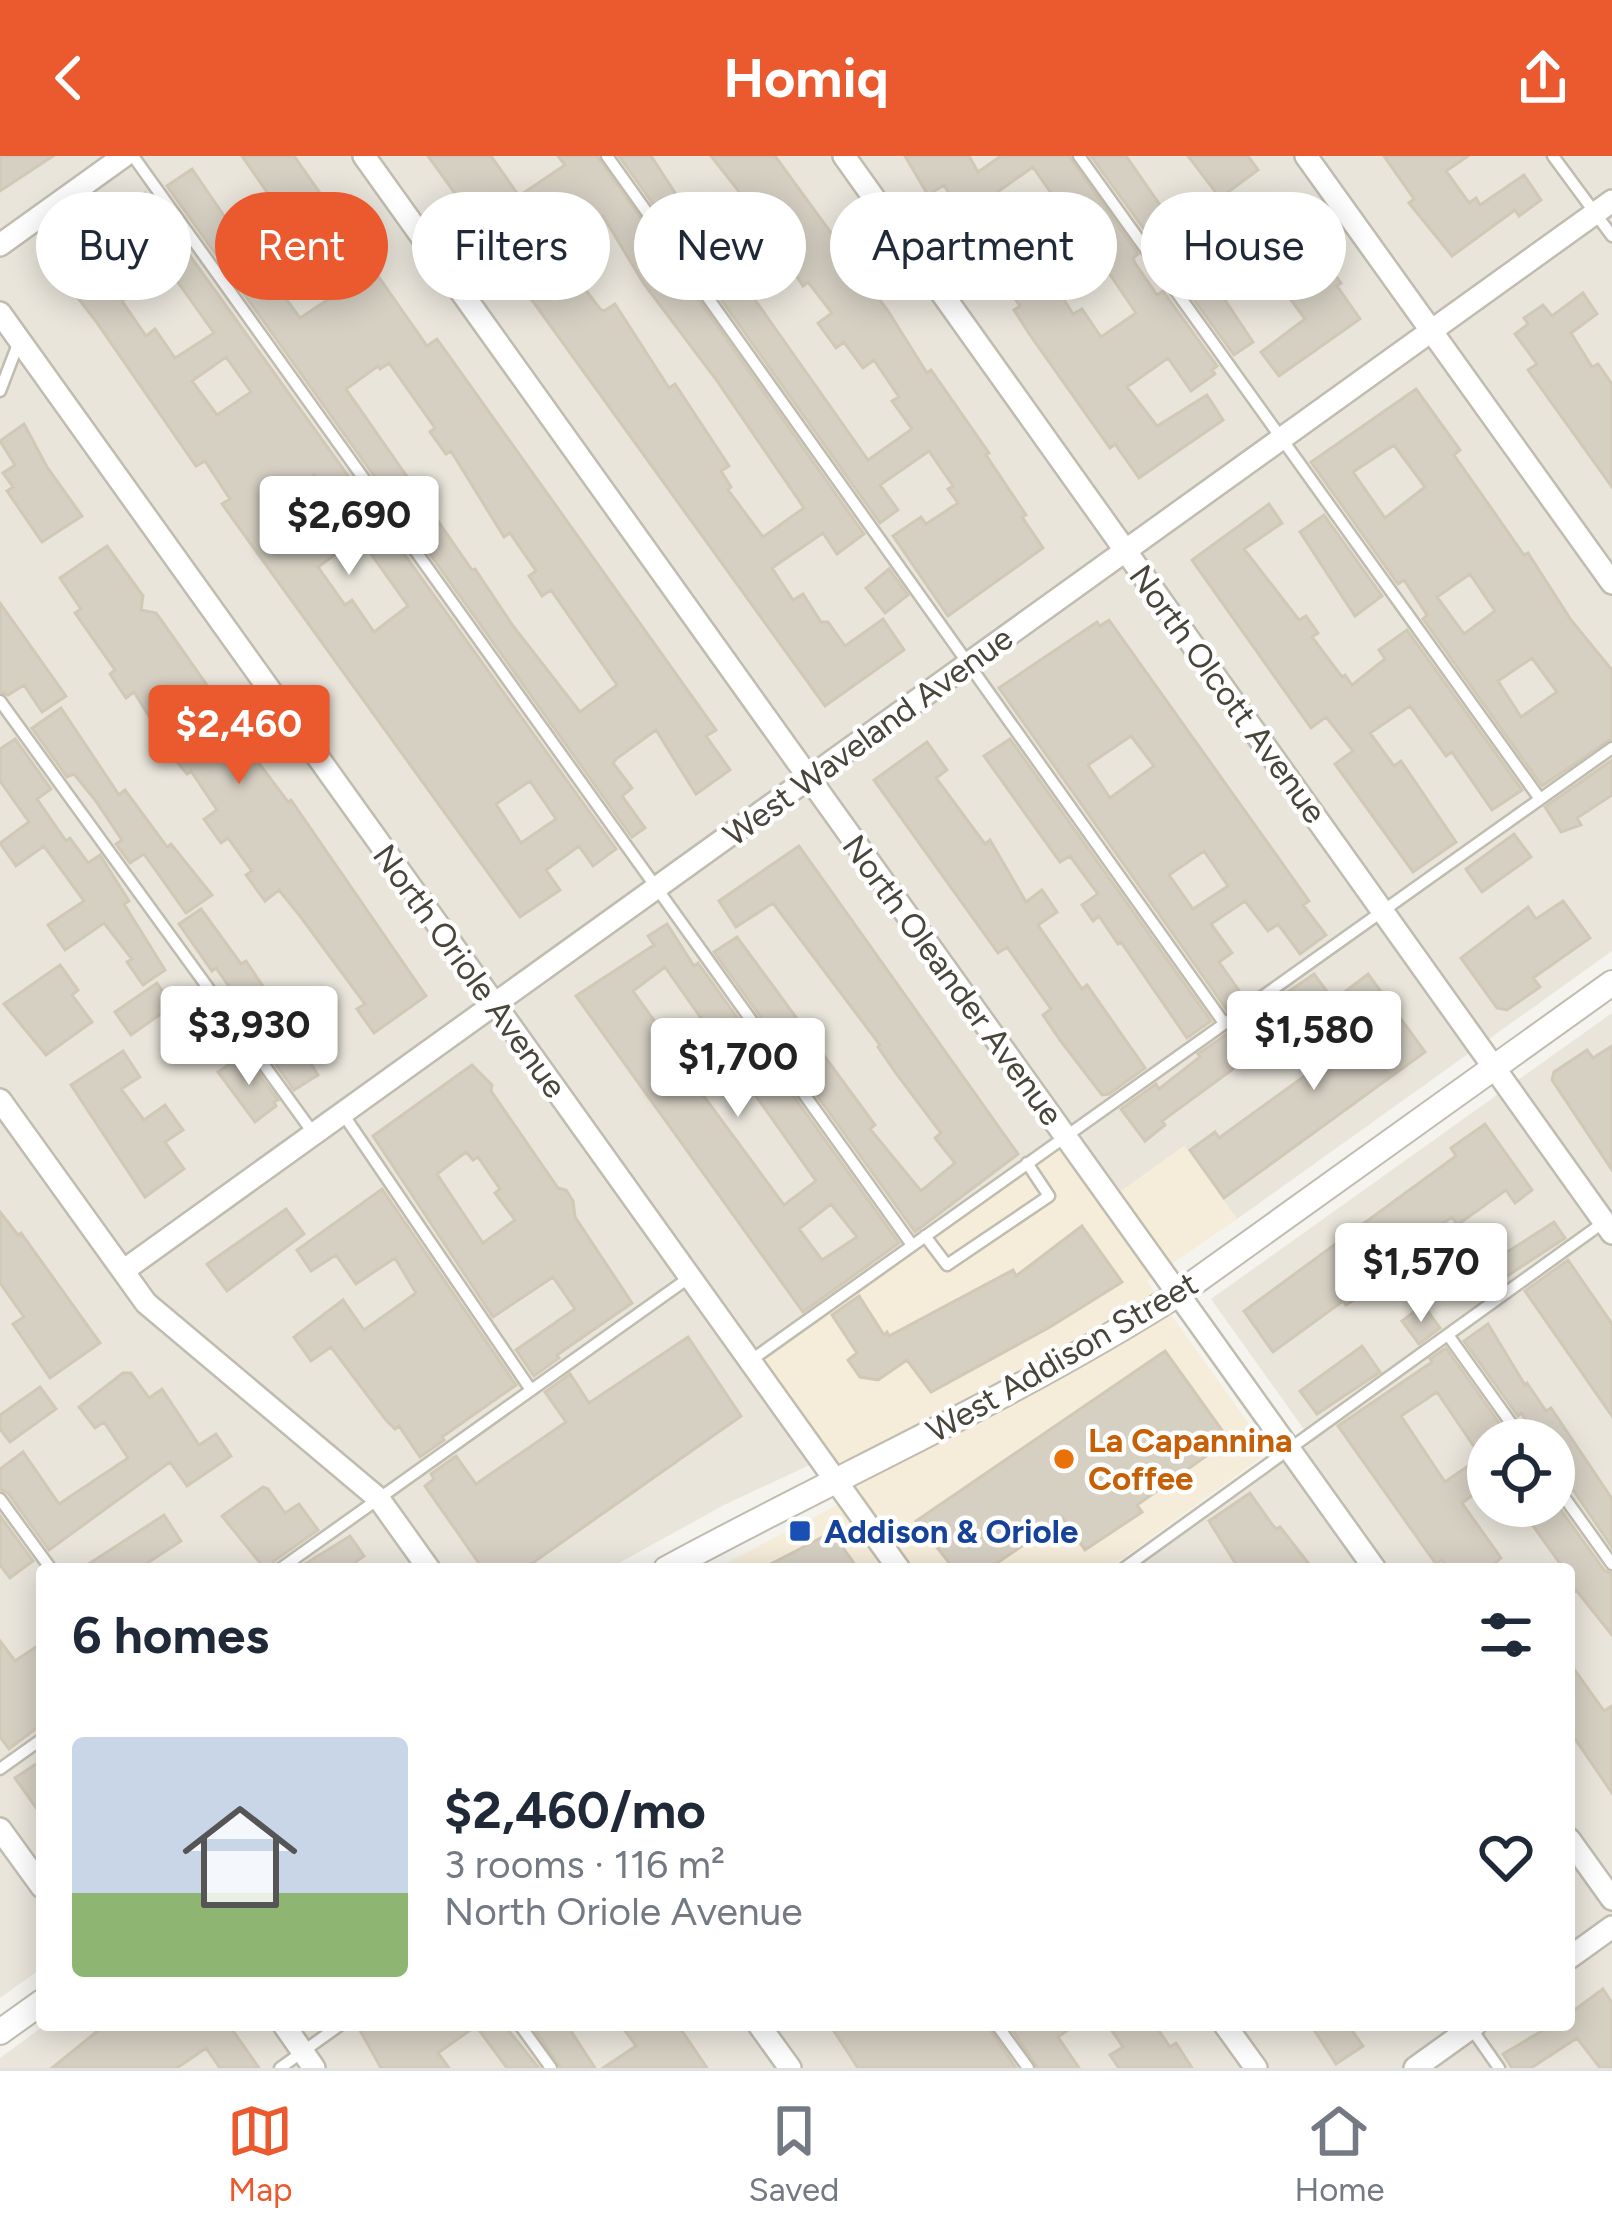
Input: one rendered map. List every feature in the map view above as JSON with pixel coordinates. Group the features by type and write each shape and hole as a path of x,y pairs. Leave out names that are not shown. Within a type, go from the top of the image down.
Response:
{"street":[{"path":"0,245 128,156"},
{"name":"North Oleander Avenue","path":"364,156 1371,1563"},
{"name":"North Olcott Avenue","path":"844,156 1609,1224"},
{"path":"1306,156 1612,584"},
{"name":"West Waveland Avenue","path":"123,1271 1604,207"},
{"name":"North Oriole Avenue","path":"0,314 895,1563"},
{"name":"West Addison Street","path":"678,1563 1022,1387 1178,1294 1612,983"},
{"path":"0,1100 146,1303 379,1498 426,1563"},
{"path":"0,1829 36,1879"},
{"path":"1575,1847 1612,1899"},
{"path":"1575,1954 1612,1928"},
{"path":"0,2032 36,2006"},
{"path":"288,2031 309,2060"},
{"path":"763,2031 790,2068"},
{"path":"1229,2031 1256,2068"},
{"path":"1415,2068 1464,2031"}],"lane":[{"path":"128,156 912,1245"},
{"path":"607,156 1224,1023"},
{"path":"1079,156 1540,799"},
{"path":"1553,156 1604,207 1612,236"},
{"path":"0,391 20,341"},
{"path":"0,701 314,1134"},
{"path":"750,1360 1612,748"},
{"path":"343,1114 531,1390"},
{"path":"926,1236 947,1265 1049,1196 1027,1163"},
{"path":"1141,1563 1289,1449 1609,1224"},
{"path":"288,1563 690,1277"},
{"path":"1448,1335 1508,1419"},
{"path":"0,1499 47,1563"},
{"path":"1575,1512 1612,1564"},
{"path":"0,1769 36,1743"},
{"path":"280,2068 309,2060 335,2031"},
{"path":"524,2031 551,2068"},
{"path":"1001,2031 1028,2068"},
{"path":"1474,2031 1499,2068"}],"shaded area":[{"path":"0,156 1612,156 1612,951 1237,1219 1184,1146 1108,1201 761,1357 831,1455 724,1505 619,1563 36,1563 36,1972 0,1998"},
{"path":"1612,1013 1612,2068 0,2068 0,2058 37,2031 1575,2031 1575,1563 1142,1563 1313,1442 1211,1299"},
{"path":"1065,1142 1108,1200 1184,1146 1237,1219 1147,1281 1269,1452 1116,1563 726,1563 858,1494 761,1357"}],"building":[{"path":"0,156 53,156 0,191"},
{"path":"242,156 294,156 319,192 267,192"},
{"path":"428,156 491,156 516,192 454,192"},
{"path":"558,156 597,156 634,208 634,267 610,228 610,192 525,192 565,165"},
{"path":"619,156 651,156 675,192 645,192"},
{"path":"711,156 775,156 801,192 739,192"},
{"path":"905,156 969,156 978,172 1001,156 1069,156 1094,192 1050,192 1033,167 997,192 948,192 944,185 926,192"},
{"path":"1091,156 1126,156 1151,192 1141,192 1141,225"},
{"path":"1188,156 1248,156 1258,170 1228,192 1215,192"},
{"path":"1384,156 1468,156 1446,171 1469,203 1476,198 1480,205 1524,175 1541,200 1519,216 1515,210 1452,256 1409,203 1414,199"},
{"path":"192,169 215,203 215,253 191,220 191,192 171,192 167,186"},
{"path":"806,199 830,231 830,300 880,300 927,373 931,370 989,453 1043,548 948,616 893,536 921,517 926,524 958,503 948,489 953,486 929,451 880,485 898,510 880,523 721,300 755,300 868,460 912,429 892,401 899,397 874,360 863,368 844,342 836,348 818,323 832,313 806,284"},
{"path":"1117,224 1138,254 1133,258 1141,272 1141,300 1169,300 1217,366 1212,370 1215,374 1191,391 1168,358 1127,387 1157,426 1207,395 1223,420 1139,478 1115,444 1110,448 1030,335 1014,310 1020,306 1016,300 1064,300 1073,314 1082,309 1101,337 1136,313 1117,285"},
{"path":"191,257 215,290 215,300 222,300 616,849 593,866 579,846 546,870 560,890 520,917 222,504 230,499 205,461 196,466 79,300 123,300 146,336 155,329 175,358 214,333 191,300","holes":["226,357 251,392 217,415 192,381","314,475 340,515 307,538 280,500","359,537 408,606 374,632 352,600 345,605 318,567","530,781 556,819 521,843 496,804"]},
{"path":"388,290 427,346 437,339 716,730 706,736 730,770 696,794 656,730 616,759 613,763 632,788 622,796 645,828 632,837 248,300 287,300 300,318 327,300 388,300","holes":["389,363 435,428 430,432 446,454 451,451 504,537 510,533 536,571 529,576 542,596 551,590 617,685 580,712 472,570 346,389"]},
{"path":"1583,293 1597,314 1571,333 1592,367 1598,364 1612,384 1612,487 1528,370 1537,364 1515,334 1528,324 1524,318 1543,305 1552,316"},
{"path":"1346,299 1360,319 1279,376 1261,352 1305,319 1291,300"},
{"path":"532,300 593,300 604,311 615,304 669,388 675,384 729,466 721,471 731,487 728,490 763,537 804,508 656,300 699,300 864,534 837,554 823,533 772,568 793,600 803,594 845,646 883,619 904,650 825,706"},
{"path":"1194,300 1225,300 1253,342 1234,355"},
{"path":"1416,389 1460,450 1454,455 1612,670 1612,738 1542,786 1423,619 1427,615 1404,580 1398,584 1311,462","holes":["1394,445 1425,487 1385,518 1353,472","1470,574 1495,611 1464,634 1437,597","1532,658 1557,692 1521,717 1498,681"]},
{"path":"24,424 82,516 42,542 7,491 13,487 3,473 15,465 0,441"},
{"path":"1269,504 1282,523 1244,549 1299,620 1306,616 1318,633 1312,637 1342,677 1352,685 1385,659 1379,650 1407,630 1522,790 1492,810 1452,752 1446,756 1410,706 1370,733 1394,766 1401,761 1456,842 1413,872 1335,764 1353,751 1326,717 1311,728 1192,560"},
{"path":"1324,515 1382,596 1355,616 1300,532"},
{"path":"107,546 143,596 141,610 156,613 223,708 222,714 291,800 426,996 374,1033 357,1009 365,1004 300,916 279,890 265,901 246,875 252,871 228,838 221,843 204,819 217,810 191,771 187,774 178,763 134,692 126,698 110,674 115,670 75,613 81,609 60,578"},
{"path":"889,569 908,595 885,613 866,588"},
{"path":"0,603 66,696 42,712 24,685 8,695 0,691"},
{"path":"1109,620 1309,901 1303,905 1326,935 1300,954 1278,924 1268,931 1245,901 1211,924 1232,953 1219,962 1244,998 1227,1010 999,688 1097,622 1100,626","holes":["1131,736 1154,766 1110,798 1088,765","1204,851 1228,886 1193,909 1169,875"]},
{"path":"61,708 119,795 125,790 167,847 171,844 212,895 186,913 144,854 130,863 116,844 122,840 95,800 74,774 67,777 32,728"},
{"path":"15,739 51,789 37,799 88,863 100,855 165,970 143,985 127,962 132,959 104,923 65,950 48,925 84,901 44,846 16,866 0,843 29,822 0,781 0,749"},
{"path":"1010,739 1211,1021 1187,1038 1121,942 1099,916 1093,921 1082,905 1098,894 1070,856 1060,862 984,756"},
{"path":"927,742 947,770 936,778 985,844 990,840 1026,902 1042,890 1057,912 1038,925 1145,1068 1109,1094 1102,1095 1060,1040 1043,1015 1051,1009 1007,947 998,953 874,780"},
{"path":"1612,760 1612,795 1577,818 1581,825 1561,832 1545,807"},
{"path":"1514,834 1531,857 1482,892 1466,869"},
{"path":"799,846 1018,1154 915,1232 714,952 737,937 875,1125 870,1129 921,1191 955,1163 935,1138 941,1133 880,1045 773,903 736,927 719,901"},
{"path":"1563,901 1590,938 1533,978 1540,987 1507,1010 1497,1008 1461,958 1528,907 1536,919"},
{"path":"201,909 268,994 274,990 304,1042 299,1044 318,1075 294,1090 260,1042 271,1033 252,1003 244,1008 179,924"},
{"path":"667,924 899,1243 803,1312 576,996 654,945 648,936","holes":["665,967 816,1181 784,1205 677,1060 680,1057 633,991","831,1204 857,1237 822,1260 799,1229"]},
{"path":"60,965 78,990 72,995 92,1022 46,1055 4,1004"},
{"path":"1314,974 1331,997 1162,1121 1165,1125 1145,1141 1121,1109 1156,1084 1159,1089 1198,1054"},
{"path":"1368,974 1425,1052 1224,1198 1190,1150 1215,1132 1219,1138 1364,1033 1338,997"},
{"path":"157,983 172,1006 131,1035 115,1012"},
{"path":"190,1002 206,1028 183,1043 167,1017"},
{"path":"1612,1046 1612,1170 1552,1080 1554,1072 1587,1050 1593,1058"},
{"path":"123,1051 140,1077 121,1089 144,1120 165,1105 183,1130 165,1142 184,1169 145,1197 71,1085"},
{"path":"244,1054 278,1100 255,1122 218,1072"},
{"path":"472,1065 492,1085 491,1091 558,1188 566,1190 575,1217 632,1303 534,1376 516,1350 575,1309 553,1277 493,1317 373,1136","holes":["466,1152 473,1160 478,1157 515,1220 483,1243 437,1174"]},
{"path":"1485,1124 1532,1190 1515,1203 1506,1190 1457,1225 1452,1217 1418,1241 1422,1246 1394,1266 1398,1272 1346,1305 1343,1301 1273,1352 1244,1311 1456,1156 1451,1148"},
{"path":"382,1189 516,1385 420,1457 331,1347 311,1361 294,1337 343,1300 364,1330 416,1293 395,1258 356,1284 336,1255 311,1271 297,1250"},
{"path":"286,1209 304,1234 227,1291 207,1264"},
{"path":"0,1212 21,1233 100,1343 50,1378 13,1324 24,1317 0,1283"},
{"path":"1554,1222 1565,1238 1501,1280 1490,1263"},
{"path":"1082,1226 1122,1282 1050,1327 931,1392 907,1360 878,1380 860,1377 848,1360 857,1353 832,1315 859,1296 889,1336 1013,1270 1016,1276"},
{"path":"1568,1260 1612,1324 1612,1416 1525,1291"},
{"path":"1423,1305 1440,1328 1419,1344 1402,1321"},
{"path":"1488,1324 1525,1385 1558,1419 1518,1416 1464,1341"},
{"path":"688,1337 741,1416 533,1563 479,1563 425,1486 434,1479 431,1474 456,1456 476,1484 566,1422 545,1392 570,1374 589,1403"},
{"path":"1362,1346 1380,1372 1317,1414 1300,1391"},
{"path":"1446,1348 1496,1419 1467,1419 1467,1436 1437,1392 1401,1416 1445,1482 1467,1467 1467,1499 1462,1503 1467,1527 1479,1527 1501,1558 1495,1563 1435,1563 1338,1426"},
{"path":"1165,1351 1229,1440 1137,1505 1142,1512 1085,1550 1063,1518 997,1563 949,1563 916,1521"},
{"path":"123,1373 131,1373 149,1398 162,1389 199,1445 216,1434 231,1456 187,1486 170,1462 49,1550 8,1493 0,1489 0,1469 23,1452 59,1504 128,1458 104,1422 95,1428 79,1407"},
{"path":"40,1387 56,1409 10,1442 0,1429 0,1415"},
{"path":"1575,1444 1612,1499 1612,1547 1575,1493"},
{"path":"263,1487 285,1513 299,1504 318,1530 273,1563 260,1563 222,1516"},
{"path":"1250,1493 1308,1563 1235,1563 1209,1521"},
{"path":"164,1515 181,1541 147,1563 90,1563"},
{"path":"0,1516 33,1561 10,1578 0,1565"},
{"path":"1534,1527 1573,1527 1604,1570 1612,1574 1612,1635 1575,1591 1575,1563 1560,1563"},
{"path":"832,1532 854,1563 773,1563"},
{"path":"350,1536 364,1556 354,1563 307,1563"},
{"path":"0,1641 15,1661 36,1647 36,1729 9,1749 0,1737"},
{"path":"1575,1670 1604,1711 1612,1706 1612,1793 1575,1739"},
{"path":"36,1764 36,1808 15,1778"},
{"path":"1603,1989 1612,2003 1612,2068 1600,2068 1577,2038 1531,2068 1512,2068 1503,2054 1542,2031 1575,2031 1575,2010"},
{"path":"98,2031 233,2031 259,2068 220,2068 206,2048 177,2068 52,2068"},
{"path":"360,2031 469,2031 438,2053 449,2068 381,2068"},
{"path":"480,2031 509,2031 539,2068 507,2068"},
{"path":"536,2031 571,2031 595,2068 561,2068"},
{"path":"625,2031 682,2031 707,2068 603,2068 636,2046"},
{"path":"834,2031 991,2031 1016,2068 858,2068"},
{"path":"1013,2031 1066,2031 1058,2037 1079,2068 1038,2068"},
{"path":"1112,2031 1159,2031 1170,2047 1176,2043 1192,2068 1119,2068 1110,2055 1123,2047"},
{"path":"1315,2031 1352,2031 1363,2046 1336,2064"}],"place":[{"name":"La Capannina Coffee","path":"1064,1459"},
{"name":"Addison & Oriole","path":"800,1531"}]}
